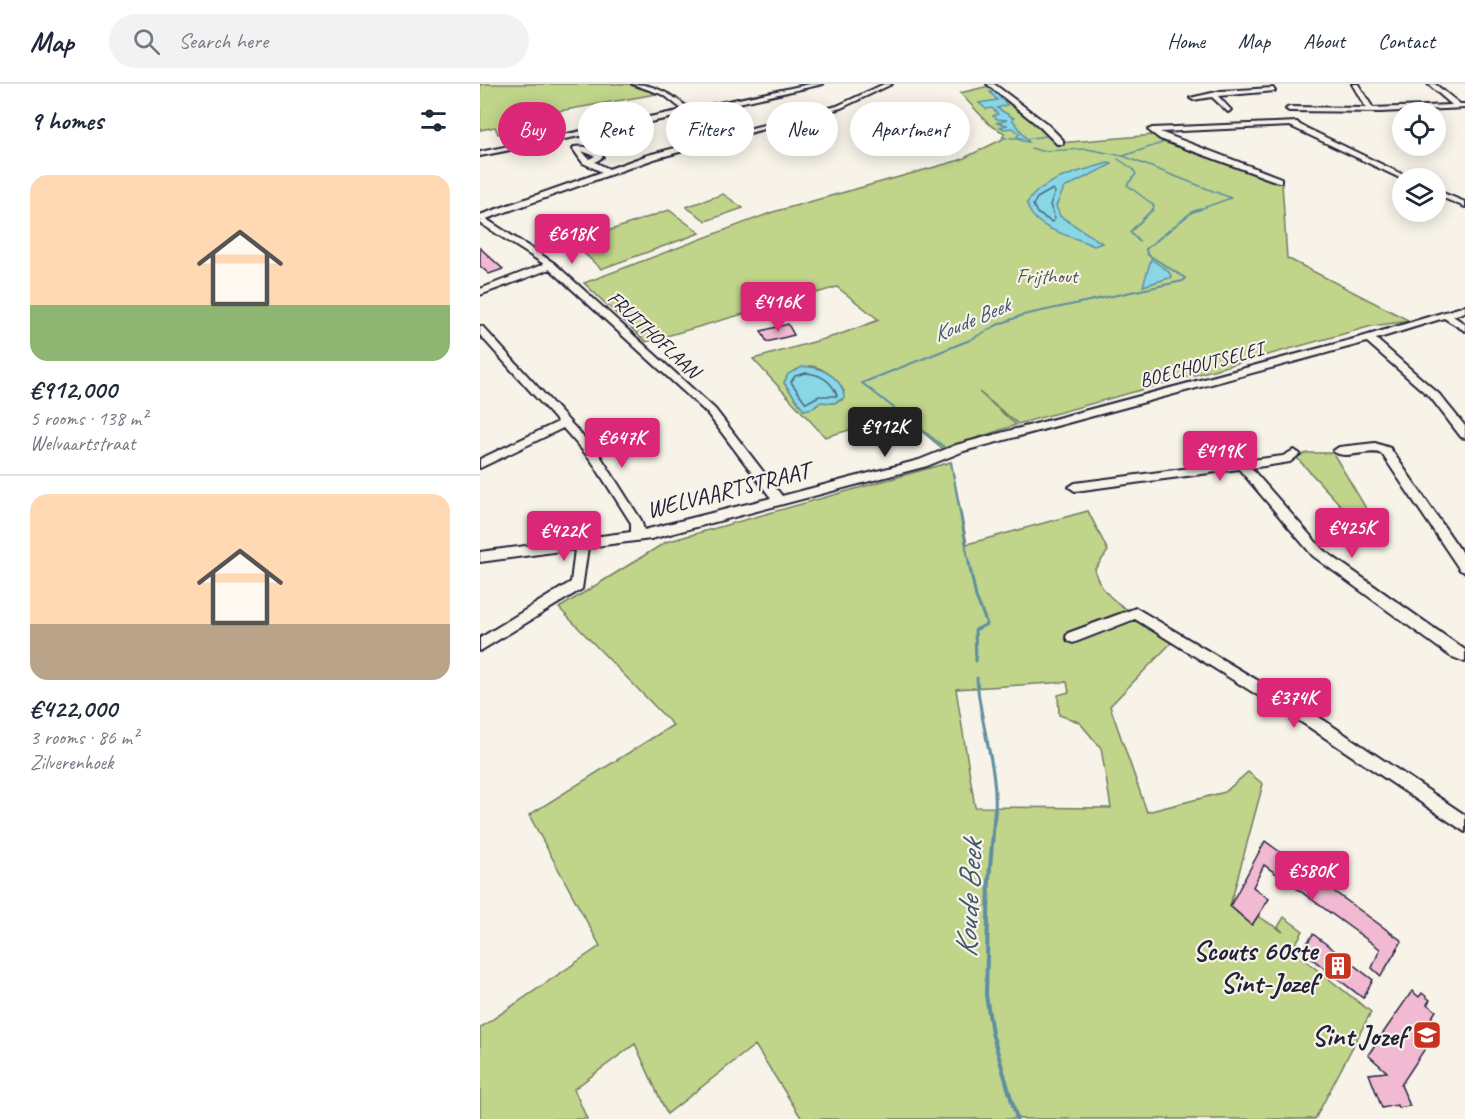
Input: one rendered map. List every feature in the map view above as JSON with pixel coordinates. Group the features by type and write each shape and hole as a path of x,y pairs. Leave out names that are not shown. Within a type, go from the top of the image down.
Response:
{"street":[{"path":"635,84 666,94 677,102"},
{"path":"734,102 820,84"},
{"path":"480,218 689,146 839,107 889,84"},
{"path":"990,84 1043,125 1060,142"},
{"path":"1354,84 1371,110"},
{"path":"1431,84 1461,106"},
{"path":"777,85 786,91"},
{"path":"1192,98 1213,94 1278,97 1371,110 1461,106"},
{"path":"1213,94 1228,110"},
{"path":"1278,97 1295,122 1306,131 1392,171"},
{"path":"480,154 666,117"},
{"path":"1278,180 1152,130 1295,122"},
{"path":"591,161 609,172"},
{"path":"1446,196 1465,205"},
{"name":"FRUITHOFLAAN","path":"480,218 551,265 711,411 773,490 779,501"},
{"path":"480,292 551,265"},
{"name":"BOECHOUTSELEI","path":"947,453 1369,338 1465,309"},
{"path":"1446,315 1465,328"},
{"path":"480,329 608,474 637,523 638,535"},
{"path":"1369,338 1435,396 1465,434"},
{"path":"480,464 565,423"},
{"path":"1339,451 1375,447 1386,451 1465,567"},
{"name":"WELVAARTSTRAAT","path":"480,557 651,534 923,463 947,453"},
{"path":"1075,487 1286,459 1294,454"},
{"path":"1241,464 1318,553 1455,652 1465,656"},
{"path":"480,645 577,585 582,543"},
{"path":"1073,636 1136,613 1314,722 1465,824"}],"green space":[{"path":"480,84 631,84 662,93 611,102 578,102 578,108 566,110 566,102 498,102 498,134 495,127 480,130"},
{"name":"Frijthout","path":"989,86 1044,129 1058,143 1154,135 1282,183 1287,258 1410,321 1372,326 1018,424 979,392 1016,425 943,449 902,415 825,437 753,359 838,335 879,320 837,287 646,342 584,283 773,212 960,160 1003,139 1004,133 990,125 960,93","holes":["810,366 829,374 844,391 842,400 834,403 820,402 804,410 784,383 788,375 794,371"]},
{"path":"723,194 743,208 706,221 686,207"},
{"path":"669,210 700,233 601,269 573,243"},
{"path":"1307,453 1333,453 1373,520 1357,523 1296,457"},
{"path":"951,462 967,544 1088,511 1108,551 1095,569 1098,581 1105,591 1127,610 1177,637 1110,706 1147,812 1225,792 1248,772 1263,784 1230,906 1252,924 1258,916 1283,932 1278,927 1284,917 1303,931 1292,950 1371,1012 1315,1119 802,1119 755,1045 667,1114 635,1044 574,1089 587,1119 480,1119 480,1028 600,946 529,815 673,725 559,608 666,542","holes":["1067,682 1069,692 1058,695 1059,715 1079,722 1101,748 1111,808 975,807 956,689"]}],"water":[{"path":"994,91 1007,105 997,108 1014,118 1012,119 1029,142 1022,141 1017,136 1020,134 1013,128 1000,127 1008,125 996,123 1007,120 997,119 993,116 998,114 992,108 986,109 979,103 997,100 990,92"},
{"path":"1108,163 1112,164 1064,188 1056,206 1060,216 1102,243 1094,246 1044,226 1030,212 1027,203 1042,187 1063,177"},
{"path":"1151,259 1168,271 1172,277 1143,286"},
{"path":"802,367 816,368 829,374 840,384 844,398 834,403 821,402 813,408 804,410 784,383 788,374"}],"building":[{"path":"480,248 503,269 489,274 480,266"},
{"path":"788,324 794,335 767,342 761,331"},
{"path":"1265,841 1402,941 1381,976 1372,968 1380,949 1264,865 1253,887 1269,899 1252,925 1230,906"},
{"name":"Scouts 60ste Sint-Jozef","path":"1313,934 1373,980 1363,998 1302,951"},
{"path":"1412,991 1419,997 1422,993 1430,1000 1427,1004 1436,1011 1421,1033 1430,1041 1401,1085 1410,1106 1398,1108 1397,1105 1382,1108 1369,1074 1387,1072 1368,1055"}],"waterway":[{"path":"1025,139 1046,136"},
{"path":"1002,137 1007,138"},
{"path":"1010,138 1023,138"},
{"path":"1123,156 1165,142 1156,138"},
{"path":"1031,148 1041,151 1087,149 1123,156"},
{"name":"Koude Beek","path":"1123,156 1231,198 1197,210"},
{"path":"1118,159 1133,169 1136,174 1127,185 1151,203 1154,206 1153,210"},
{"path":"1139,241 1130,232 1153,209"},
{"name":"Koude Beek","path":"944,447 862,383 970,340 997,325 1023,315 1183,281 1185,278 1147,254 1146,249 1192,212 1201,209"},
{"name":"Koude Beek","path":"951,462 969,564"},
{"name":"Koude Beek","path":"969,563 976,597 987,624 975,630 976,661"},
{"name":"Koude Beek","path":"977,678 978,695 994,778 995,809"},
{"name":"Koude Beek","path":"995,809 989,879 986,995 992,1033 1017,1119"}],"place":[{"name":"Scouts 60ste Sint-Jozef","path":"1338,966"},
{"name":"Sint Jozef","path":"1427,1035"}]}
